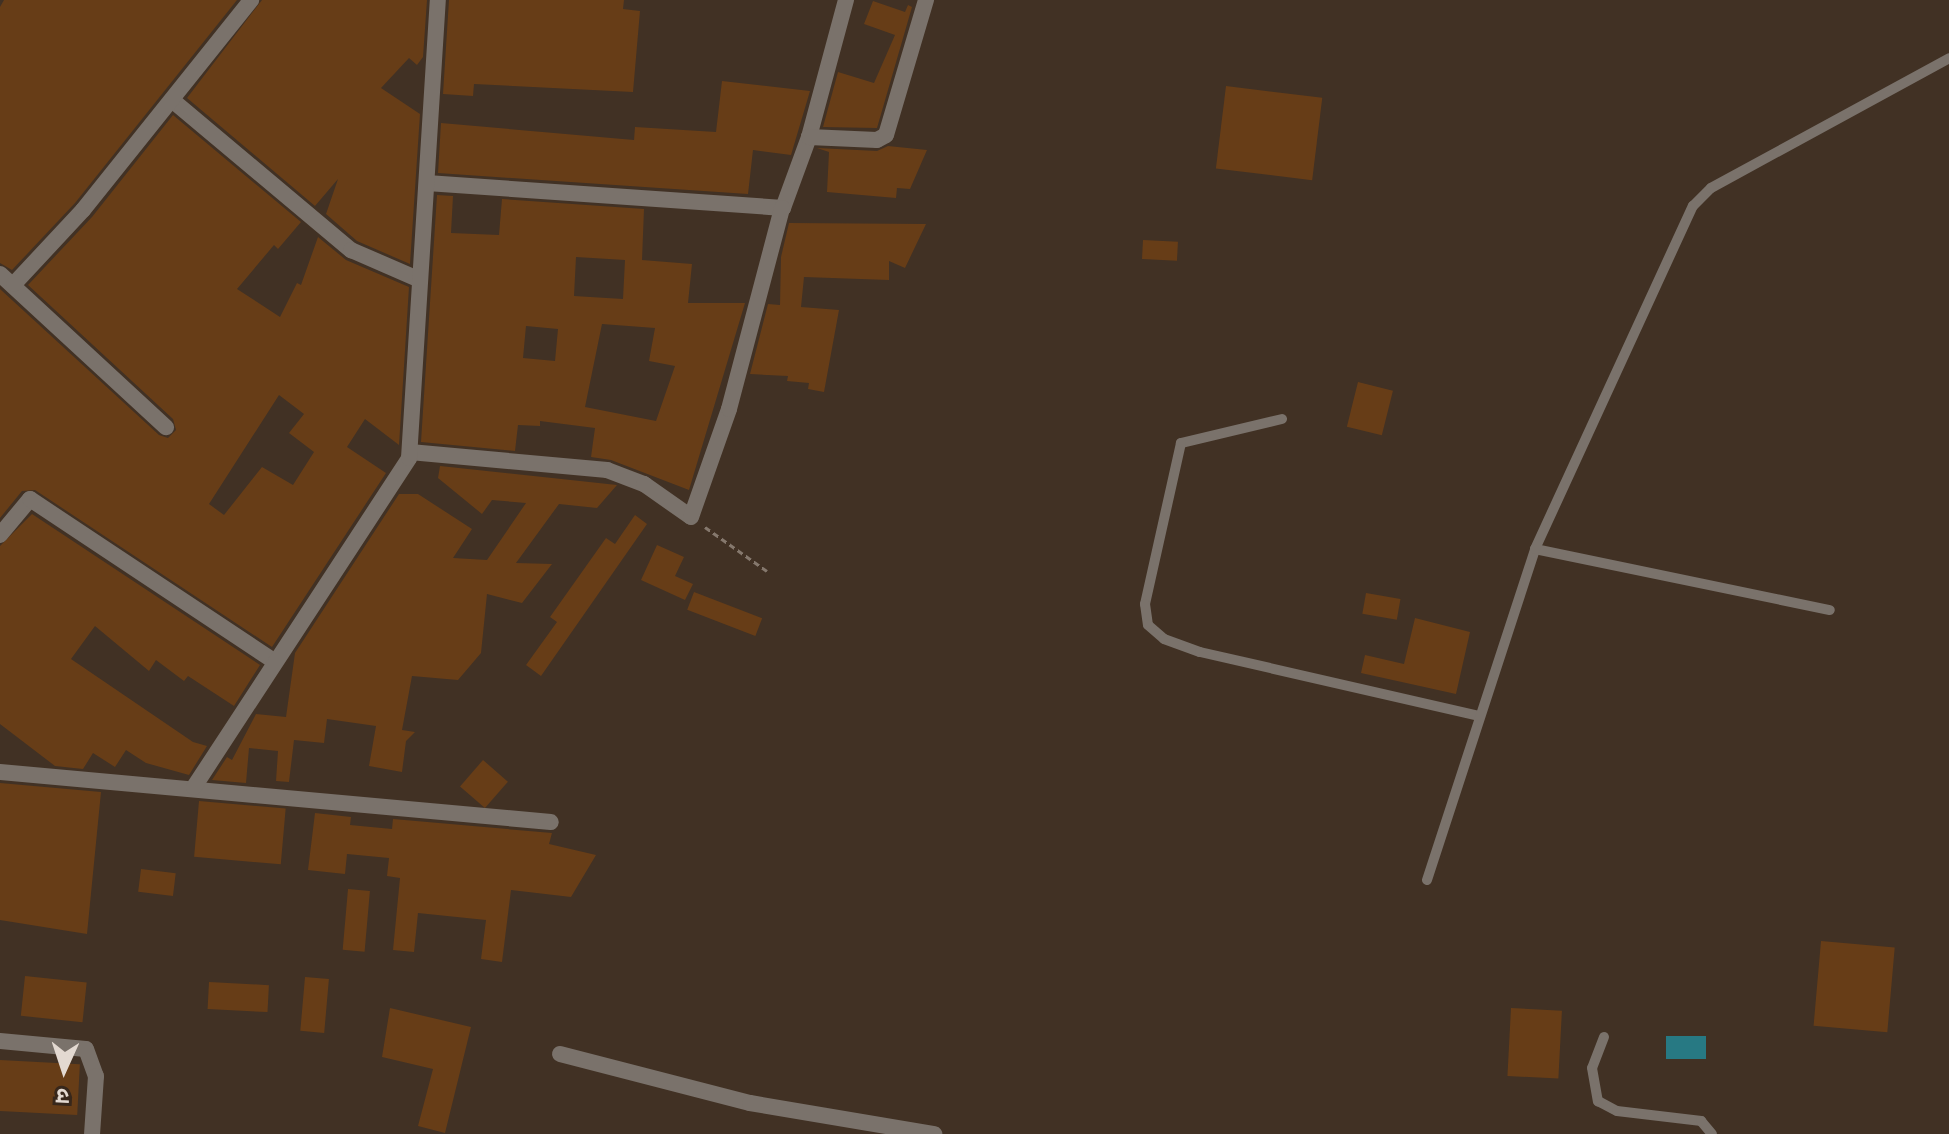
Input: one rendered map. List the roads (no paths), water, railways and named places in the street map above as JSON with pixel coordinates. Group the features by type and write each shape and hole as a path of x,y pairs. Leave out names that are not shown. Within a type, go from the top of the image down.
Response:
{"street":[{"path":"166,427 7,279 83,210 251,0"},
{"path":"194,787 410,452 438,0"},
{"path":"410,452 607,470 644,484 691,517 726,422 782,208 809,137 846,0"},
{"path":"809,137 884,137 926,0"},
{"path":"172,100 351,250 420,280"},
{"path":"427,183 782,208"},
{"path":"0,535 30,499 274,661"},
{"path":"0,772 194,787 551,822"},
{"path":"0,1041 86,1049 96,1076 92,1134"},
{"path":"560,1054 750,1103 934,1134"}],"lane":[{"path":"1427,880 1535,549 1702,195 1949,58"},
{"path":"1282,419 1197,435 1181,443 1145,604 1148,625 1164,639 1200,652 1480,716"},
{"path":"1535,549 1830,610"},
{"path":"1604,1037 1592,1068 1598,1101 1617,1111 1701,1121 1712,1134"}],"water":[{"path":"1666,1036 1706,1036 1706,1059 1666,1059"}]}
